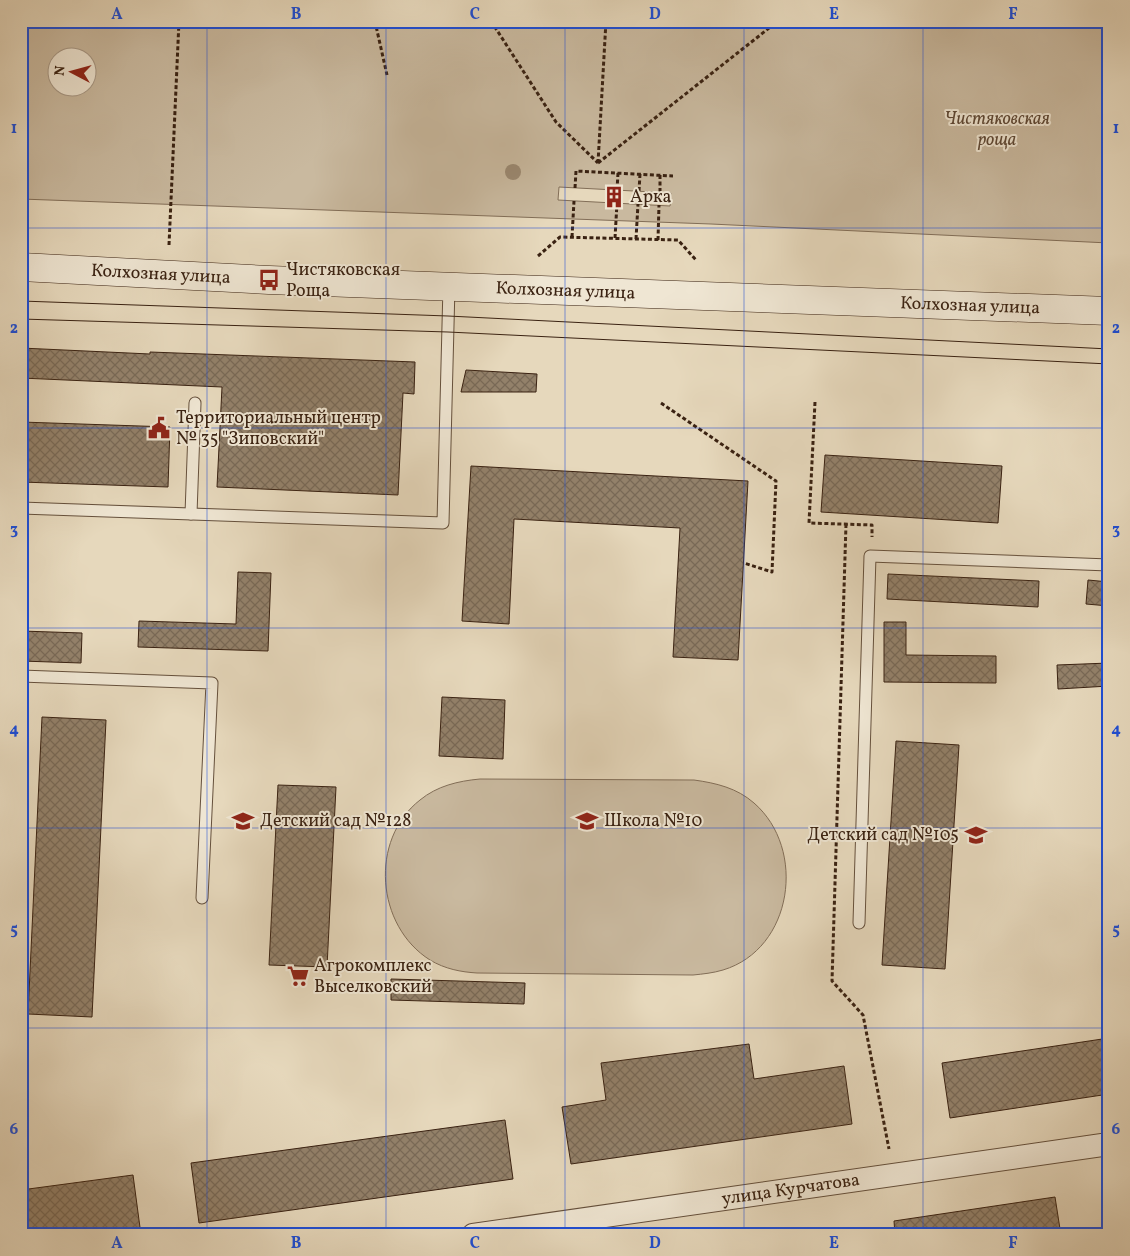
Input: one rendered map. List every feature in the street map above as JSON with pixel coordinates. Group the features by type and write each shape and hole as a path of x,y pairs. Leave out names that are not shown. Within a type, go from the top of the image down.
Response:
{"main road":[{"name":"Колхозная улица","path":"21,267 269,280 1109,311"}],"street":[{"name":"улица Курчатова","path":"473,1235 1109,1144"}],"lane":[{"path":"21,508 443,522 449,286"},
{"path":"191,514 194,403"},
{"path":"859,923 870,556 1109,566"},
{"path":"21,676 212,683 202,898"}],"path":[{"path":"169,245 180,21"},
{"path":"378,21 376,26 387,75"},
{"path":"491,21 556,122 598,163"},
{"path":"598,163 606,21"},
{"path":"598,163 778,21"},
{"path":"575,188 576,171 673,176"},
{"path":"617,190 618,173"},
{"path":"639,191 640,174"},
{"path":"660,175 660,192"},
{"path":"572,237 574,201"},
{"path":"615,238 616,203"},
{"path":"636,239 638,204"},
{"path":"658,240 659,206"},
{"path":"538,256 560,237 615,238 678,240 696,260"},
{"path":"661,402 776,481 772,572 744,563"},
{"path":"815,402 809,523 872,525 870,556"}],"green space":[{"name":"Чистяковская роща","path":"21,21 1109,21 1109,243 711,224 21,199","holes":["559,187 671,193 670,206 558,200"]},
{"path":"480,779 694,780 733,790 754,803 771,823 781,846 786,871 785,896 778,920 765,942 747,959 723,970 704,974 477,973 453,970 441,966 430,960 412,945 398,926 390,905 386,882 387,859 392,837 404,817 420,800 433,791 448,785"}],"building":[{"path":"21,348 415,362 414,394 403,393 398,495 217,487 222,387 21,378"},
{"path":"466,370 537,374 536,392 461,392"},
{"path":"21,422 170,427 168,487 21,482"},
{"path":"825,455 1002,466 998,523 821,512"},
{"path":"471,466 748,481 738,660 673,657 680,528 514,519 509,624 462,621"},
{"path":"238,572 271,573 268,651 138,647 139,621 236,624"},
{"path":"888,574 1039,581 1038,607 887,599"},
{"path":"1088,580 1109,582 1109,606 1086,604"},
{"path":"884,622 906,622 906,655 996,656 996,683 884,682"},
{"path":"21,631 82,633 81,663 21,661"},
{"path":"1109,663 1109,686 1058,689 1057,665"},
{"path":"442,697 505,700 503,759 439,756"},
{"path":"42,717 106,720 92,1017 28,1014"},
{"path":"896,741 959,745 945,969 882,965"},
{"path":"278,785 336,787 327,967 269,965"},
{"path":"391,979 525,983 524,1004 391,1000"},
{"path":"1109,1038 1109,1094 950,1118 942,1063"},
{"path":"749,1044 754,1079 844,1066 852,1124 571,1164 562,1107 606,1100 601,1063"},
{"path":"505,1120 513,1179 199,1223 191,1163"},
{"path":"133,1175 141,1235 21,1235 21,1190"},
{"path":"1055,1197 1060,1229 1017,1235 895,1235 894,1221"}],"tram line":[{"path":"21,301 448,316 1109,349"},
{"path":"21,319 448,332 1109,364"}],"place":[{"name":"Арка","path":"614,197"},
{"name":"Чистяковская Роща","path":"269,280"},
{"name":"Территориальный центр № 35 \"Зиповский\"","path":"159,428"},
{"name":"Детский сад №128","path":"243,821"},
{"name":"Школа №10","path":"587,821"},
{"name":"Детский сад №105","path":"976,835"},
{"name":"Агрокомплекс Выселковский","path":"298,976"}]}
